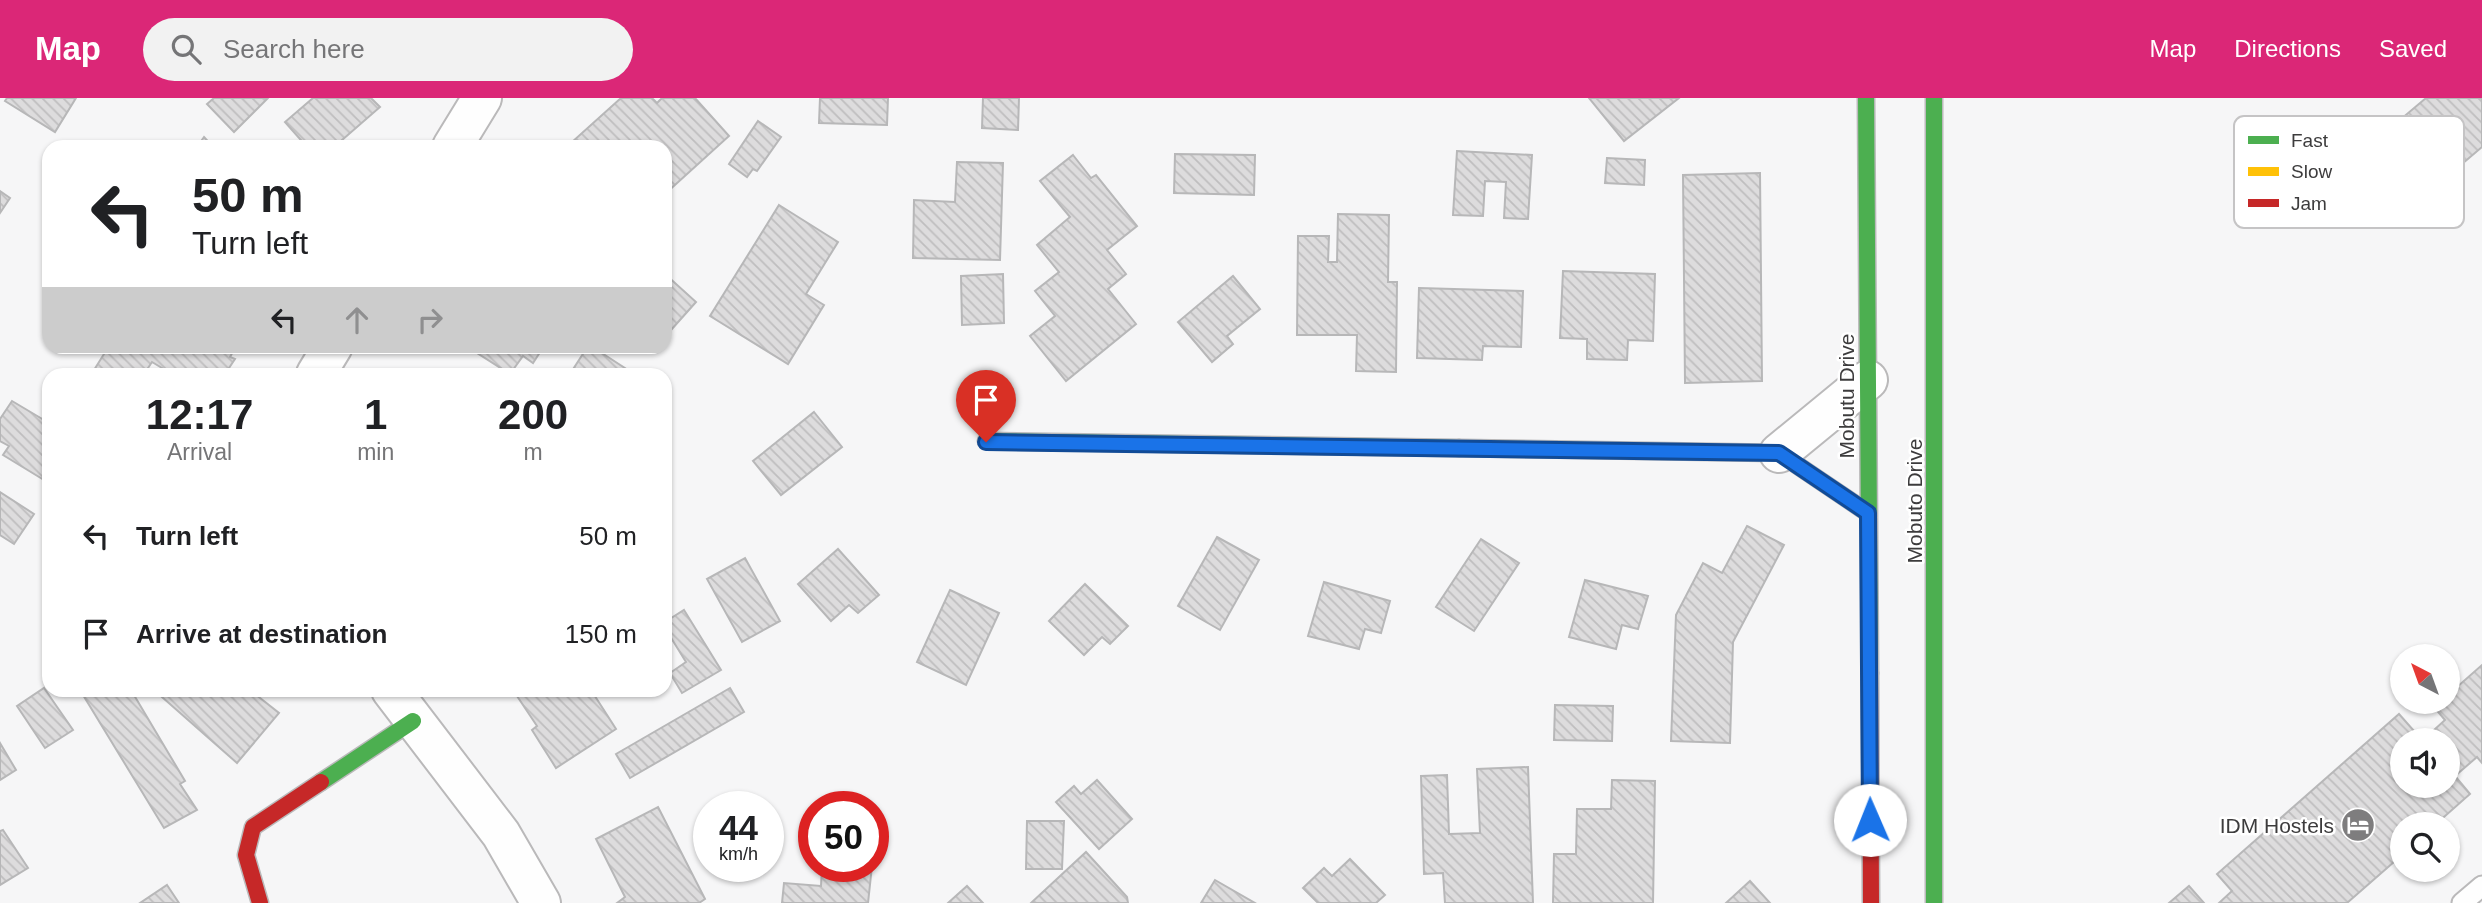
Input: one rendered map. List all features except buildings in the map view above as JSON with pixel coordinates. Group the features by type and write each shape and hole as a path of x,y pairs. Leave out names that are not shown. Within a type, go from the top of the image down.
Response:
{"main road":[{"name":"Mobutu Drive","path":"1866,98 1871,903"},
{"name":"Mobuto Drive","path":"1934,98 1934,903"},
{"path":"986,442 1779,453 1868,513"},
{"path":"260,903 244,856 245,839 253,827 413,721"}],"street":[{"path":"456,140 482,98"},
{"path":"1779,453 1868,380"},
{"path":"396,697 500,834 541,903"}],"lane":[{"path":"2462,903 2482,886"}],"traffic: fast":[{"path":"1866,98 1870,673"},
{"path":"1934,98 1934,903"},
{"path":"986,441 1459,448"},
{"path":"321,782 413,721"}],"traffic: slow":[{"path":"1459,448 1779,453 1868,513"}],"traffic: jam":[{"path":"1870,673 1871,903"},
{"path":"260,903 246,855 253,827 321,782"}],"place":[{"name":"IDM Hostels","path":"2358,825"}],"route":[{"path":"986,442 1779,453 1868,513 1870,820"}]}
